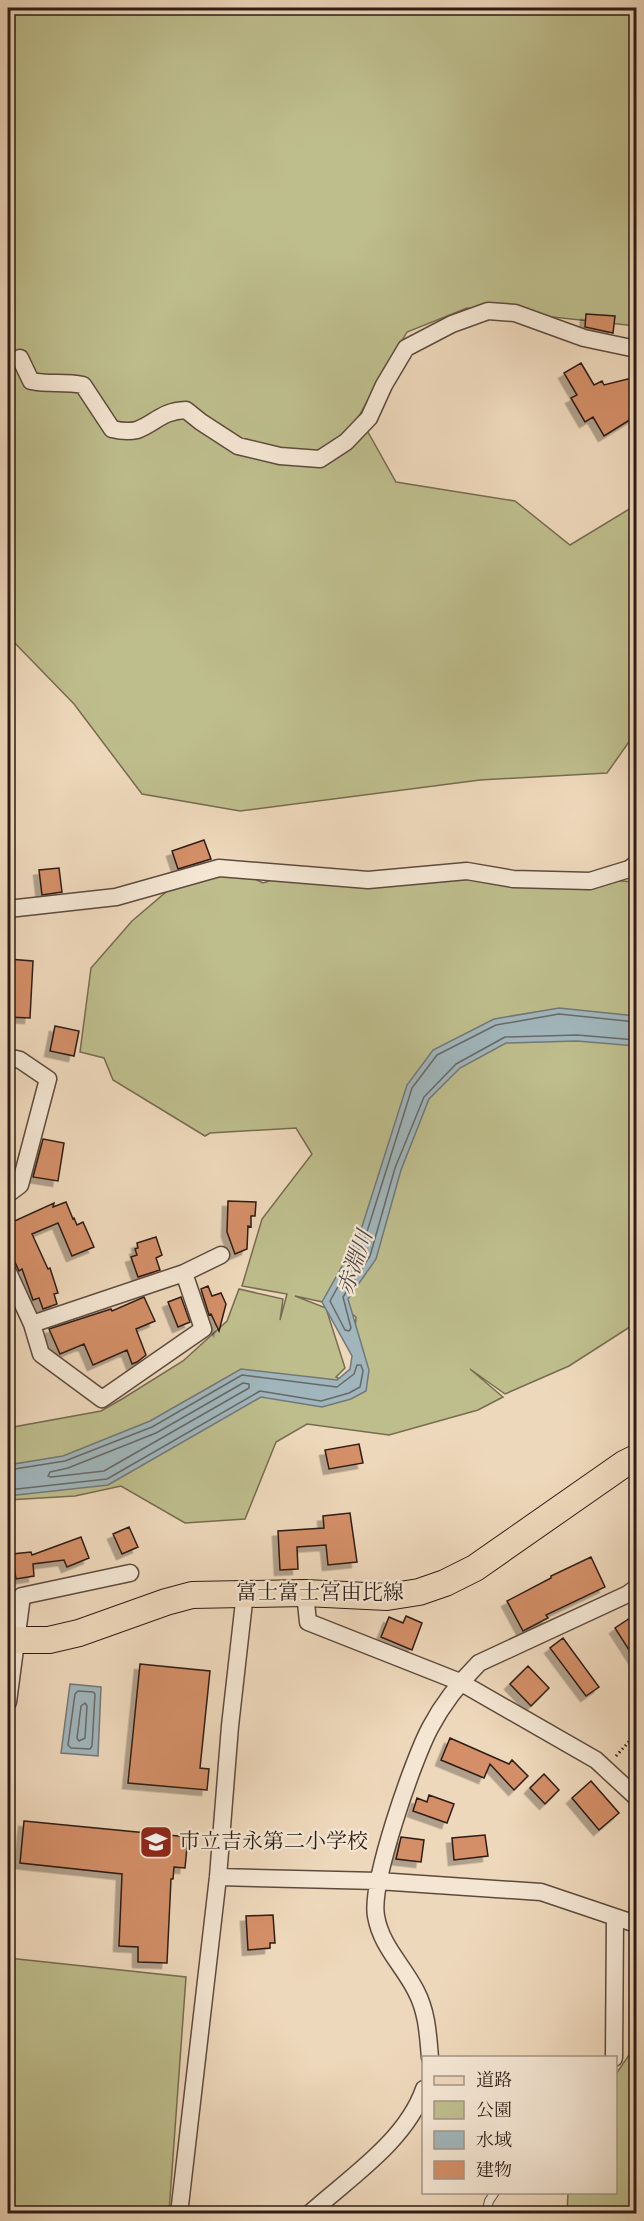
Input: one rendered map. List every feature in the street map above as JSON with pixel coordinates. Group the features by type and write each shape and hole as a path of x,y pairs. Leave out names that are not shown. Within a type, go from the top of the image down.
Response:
{"main road":[{"name":"富士富士宮由比線","path":"12,1639 49,1640 79,1634 192,1594 305,1593 387,1597 419,1592 445,1583 498,1554 624,1464 636,1458"}],"street":[{"path":"20,358 31,381 44,384 66,381 82,386 112,429 137,430 174,411 186,410 238,446 280,456 320,459 346,442 369,418 384,385 406,348 452,324 488,311 514,313 584,338 636,349"},
{"path":"8,909 116,897 219,868 368,880 467,871 513,879 590,881 629,869 636,864"},
{"path":"8,1057 20,1059 48,1079 20,1185 8,1194"},
{"path":"32,1324 184,1273 221,1255"},
{"path":"8,1272 32,1324 41,1354 102,1399 203,1329 184,1273"},
{"path":"8,1702 12,1639 22,1596 130,1573"},
{"path":"430,2056 425,2015 417,1992 382,1937 375,1914 378,1881 401,1802 429,1729 460,1682 479,1663 628,1594 636,1588"},
{"path":"179,2214 218,1877 230,1726 245,1593"},
{"path":"305,1593 308,1622 460,1682 596,1760 636,1797"},
{"path":"218,1877 378,1881 541,1892 636,1924"},
{"path":"614,2056 615,1917"},
{"path":"309,2214 393,2140 411,2116 422,2091"}],"lane":[{"path":"486,2214 489,2201 494,2194"}],"path":[{"path":"604,1768 636,1734"}],"green space":[{"path":"8,8 636,8 636,326 467,308 407,332 359,416 396,482 515,501 570,545 636,505 636,732 607,773 480,780 240,811 142,794 74,704 8,636"},
{"path":"234,869 263,883 275,879 467,871 636,882 636,1323 569,1366 505,1394 470,1369 503,1397 478,1410 389,1435 307,1424 276,1442 245,1519 185,1523 121,1486 75,1496 8,1500 8,1428 101,1411 122,1399 183,1361 227,1321 239,1289 283,1299 280,1320 287,1294 242,1286 262,1219 312,1154 296,1128 210,1133 205,1136 113,1080 104,1058 80,1052 91,968 132,921 172,887","holes":["295,1296 341,1306 356,1317 351,1385 336,1377 345,1368 326,1308"]},
{"path":"8,1958 186,1977 169,2212 8,2213"},
{"path":"629,2055 636,2060 636,2213 567,2213 568,2194 617,2194 617,2073"}],"water":[{"name":"赤淵川","path":"559,1008 636,1016 636,1046 577,1041 506,1043 460,1068 429,1099 401,1170 376,1259 348,1299 369,1370 366,1391 351,1399 322,1407 261,1397 108,1485 8,1496 8,1465 63,1456 150,1421 241,1369 337,1380 350,1369 352,1356 322,1302 359,1236 407,1085 433,1050 494,1019"},
{"path":"70,1684 101,1687 98,1756 61,1753"}],"building":[{"path":"586,314 615,316 613,333 585,327"},
{"path":"581,363 594,385 602,381 604,385 636,377 636,416 604,436 593,417 585,422 571,398 577,395 564,373"},
{"path":"204,840 211,859 178,869 172,851"},
{"path":"59,868 62,892 42,895 39,870"},
{"path":"8,959 33,961 30,1018 8,1017"},
{"path":"55,1026 79,1031 74,1056 50,1051"},
{"path":"43,1139 64,1143 58,1181 33,1177"},
{"path":"228,1201 256,1202 255,1216 251,1216 251,1227 248,1226 247,1249 235,1254 227,1232"},
{"path":"66,1202 77,1225 83,1222 94,1247 72,1256 58,1223 32,1234 48,1269 50,1268 58,1293 54,1294 57,1304 43,1309 39,1298 33,1300 22,1269 19,1271 8,1247 8,1224 54,1203 53,1207"},
{"path":"156,1237 162,1255 156,1258 160,1270 138,1277 131,1257 137,1255 135,1249 138,1248 137,1243"},
{"path":"208,1286 212,1296 221,1293 226,1304 219,1331 211,1314 209,1315 201,1289"},
{"path":"144,1297 155,1321 136,1329 146,1355 137,1362 132,1364 127,1350 93,1365 84,1344 60,1354 49,1329 111,1309 112,1311"},
{"path":"181,1297 190,1322 178,1327 168,1302"},
{"path":"359,1444 363,1463 329,1469 325,1450"},
{"path":"350,1513 357,1562 328,1565 326,1545 297,1547 298,1569 280,1570 278,1531 324,1528 323,1516"},
{"path":"129,1527 138,1547 122,1554 113,1534"},
{"path":"81,1537 89,1558 67,1567 64,1560 33,1564 34,1576 16,1579 12,1554 31,1552 32,1555"},
{"path":"591,1557 605,1587 546,1615 548,1618 523,1631 507,1601"},
{"path":"406,1616 422,1623 412,1650 381,1637 389,1617 403,1623"},
{"path":"630,1618 636,1628 636,1661 615,1628"},
{"path":"563,1638 599,1687 586,1696 550,1648"},
{"path":"140,1664 210,1671 200,1768 209,1769 207,1790 128,1783"},
{"path":"528,1666 549,1688 531,1706 510,1684"},
{"path":"450,1738 509,1764 512,1760 528,1776 514,1790 490,1764 484,1778 441,1760"},
{"path":"544,1774 559,1790 545,1804 530,1788"},
{"path":"591,1781 619,1813 599,1830 572,1798"},
{"path":"429,1795 454,1804 447,1823 413,1811 417,1798 427,1802"},
{"path":"24,1821 188,1837 185,1868 174,1867 173,1879 171,1879 167,1963 138,1962 138,1947 119,1946 122,1874 20,1863"},
{"path":"485,1835 488,1856 454,1860 452,1838"},
{"path":"401,1837 424,1840 421,1862 396,1859"},
{"path":"273,1915 275,1943 270,1943 270,1948 248,1950 246,1916"}],"place":[{"name":"市立吉永第二小学校","path":"156,1842"}]}
